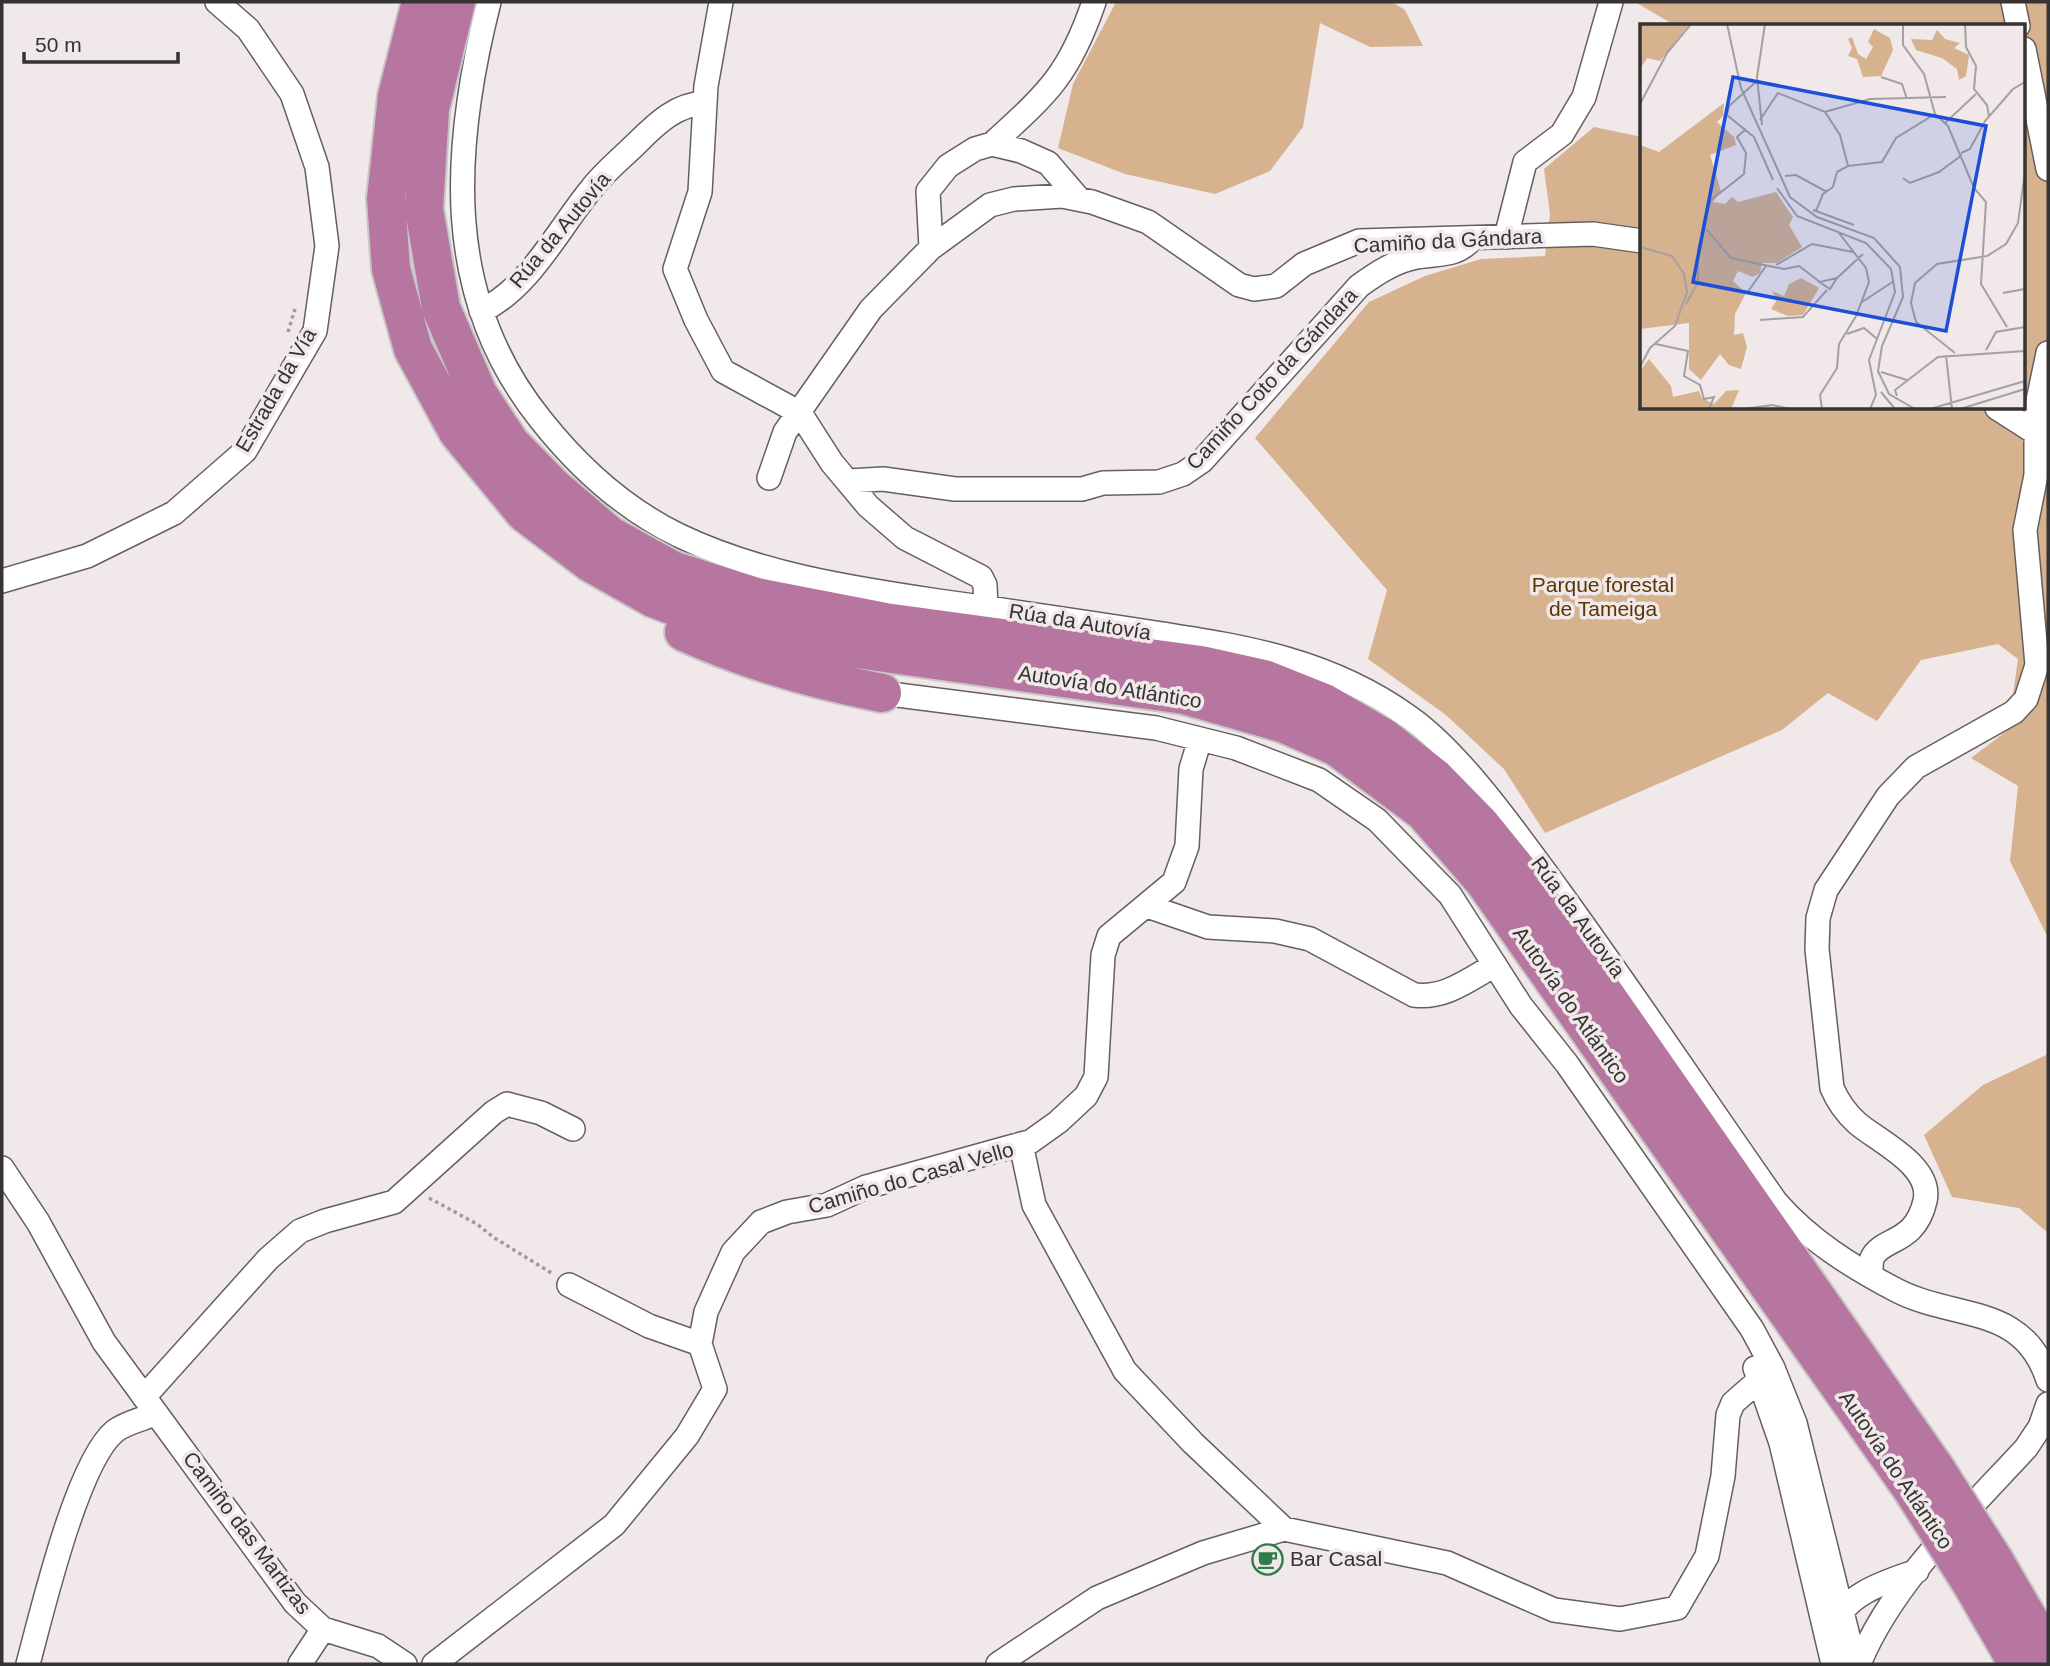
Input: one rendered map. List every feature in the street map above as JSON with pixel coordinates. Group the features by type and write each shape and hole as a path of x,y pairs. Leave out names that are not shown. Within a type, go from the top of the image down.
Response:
{"highway":[{"name":"Autovía do Atlántico","path":"421,2 397,96 386,199 391,269 413,349 458,432 525,513 591,563 653,597 710,620 793,640 1184,695 1285,724 1338,747 1424,812 1484,881 1924,1478"},
{"name":"Autovía do Atlántico","path":"456,2 430,108 424,209 440,308 478,394 510,443 609,535 671,570 757,597 885,622 1201,665 1264,679 1324,703 1384,738 1435,778 1523,877 1675,1094 1984,1574 2048,1653"},
{"path":"525,513 568,562 626,606 733,654 835,684 882,693"},
{"path":"1525,843 1603,993"},
{"path":"1675,1094 1737,1145"},
{"name":"Autovía do Atlántico","path":"1984,1574 2018,1664"}],"street":[{"name":"Estrada da Vía","path":"2,580 87,556 173,513 245,451 315,331 327,246 317,167 292,93 248,29 217,2"},
{"name":"Rúa da Autovía","path":"489,2 465,120 463,228 470,275 501,362 543,423 591,477 643,514 678,534 759,566 878,592 1254,648 1340,677 1412,718 1462,767 1525,843 1642,1006 1776,1202 1797,1226 1871,1275 1923,1301 2010,1327 2028,1339 2041,1359 2048,1380"},
{"path":"721,2 705,103 700,192 675,269 696,320 723,370 800,413 832,463 868,506 905,538 981,577 985,585 986,608"},
{"path":"930,248 928,191 948,166 975,149 992,144 1047,93 1068,67 1094,2"},
{"path":"1506,237 1525,162 1562,134 1584,97 1611,2"},
{"path":"2013,2 2018,24"},
{"path":"2025,54 2048,169"},
{"name":"Rúa da Autovía","path":"481,311 495,304 513,289 593,186 663,118 691,103 705,103"},
{"path":"992,144 1021,151 1048,163 1079,200"},
{"name":"Camiño da Gándara","path":"769,478 785,432 871,309 930,248 990,205 1014,199 1062,196 1149,222 1239,285 1254,289 1276,286 1304,264 1359,241 1593,234 1640,241"},
{"name":"Camiño Coto da Gándara","path":"849,481 883,479 955,489 1082,489 1103,483 1158,482 1183,474 1202,461 1359,286 1395,264 1417,257 1462,250 1474,237"},
{"path":"1871,1275 1872,1258 1880,1249 1912,1231 1926,1197 1922,1178 1908,1162 1856,1122 1839,1103 1832,1088 1817,949 1818,918 1826,890 1897,787 1916,767 2014,712 2025,699 2037,665 2025,530 2036,475 2036,410 2048,353"},
{"path":"2000,410 2036,433"},
{"path":"882,693 1157,728 1236,748 1319,780 1377,820 1450,895 1521,1006 1567,1064 1734,1299 1767,1373 1795,1423 1842,1617 1857,1664"},
{"path":"1021,1144 1030,1142 1049,1129 1086,1096 1096,1077 1103,955 1109,936 1174,882 1186,846 1191,769 1200,739"},
{"path":"1147,906 1208,927 1275,931 1310,939 1414,995 1429,997 1447,992 1495,965"},
{"path":"27,1664 59,1553 94,1457 116,1430 150,1406 268,1259 300,1231 325,1221 394,1202 411,1190 494,1112 507,1104 541,1113 573,1129"},
{"name":"Camiño do Casal Vello","path":"434,1664 614,1525 687,1436 715,1389 701,1344 706,1312 733,1252 761,1222 787,1212 827,1205 866,1187 1021,1144 1034,1205 1125,1371 1193,1443 1284,1529"},
{"name":"Camiño das Martizas","path":"2,1168 38,1222 104,1342 295,1603 323,1629 378,1646 405,1664"},
{"path":"1821,1244 1880,1249"},
{"path":"569,1285 649,1326 701,1344"},
{"path":"998,1664 1097,1598 1203,1552 1284,1529 1447,1563 1554,1610 1620,1619 1677,1608 1707,1556 1723,1476 1728,1415 1733,1403 1767,1373"},
{"path":"1767,1373 1833,1664"},
{"path":"1857,1664 1882,1620 1917,1571 2026,1448 2040,1427 2048,1404"},
{"path":"1781,1443 1796,1472 1827,1597 1842,1617 1859,1626 1882,1620"},
{"path":"1830,1563 1840,1576 1850,1581 1890,1581"},
{"path":"1842,1664 1836,1639 1842,1617 1868,1591 1917,1571"},
{"path":"300,1664 323,1629"}],"path":[{"path":"284,340 296,307"},
{"path":"411,1190 477,1224 569,1285"}],"green space":[{"path":"1116,2 1392,2 1405,10 1423,46 1370,47 1320,23 1303,127 1270,171 1215,194 1125,174 1058,148 1073,84"},
{"name":"Parque forestal de Tameiga","path":"1635,2 2048,2 2048,938 2010,861 2018,786 1971,758 2008,730 2018,659 1998,644 1921,660 1877,721 1828,693 1782,730 1545,833 1504,769 1446,715 1368,659 1387,590 1255,438 1369,302 1425,276 1481,259 1545,256 1550,214 1544,169 1594,127 1640,137 1640,410 2025,410 2025,24 1673,24"},
{"path":"2048,1054 2048,1233 2019,1208 1952,1197 1924,1135 1983,1085"}],"place":[{"name":"Bar Casal","path":"1267,1559"}]}
